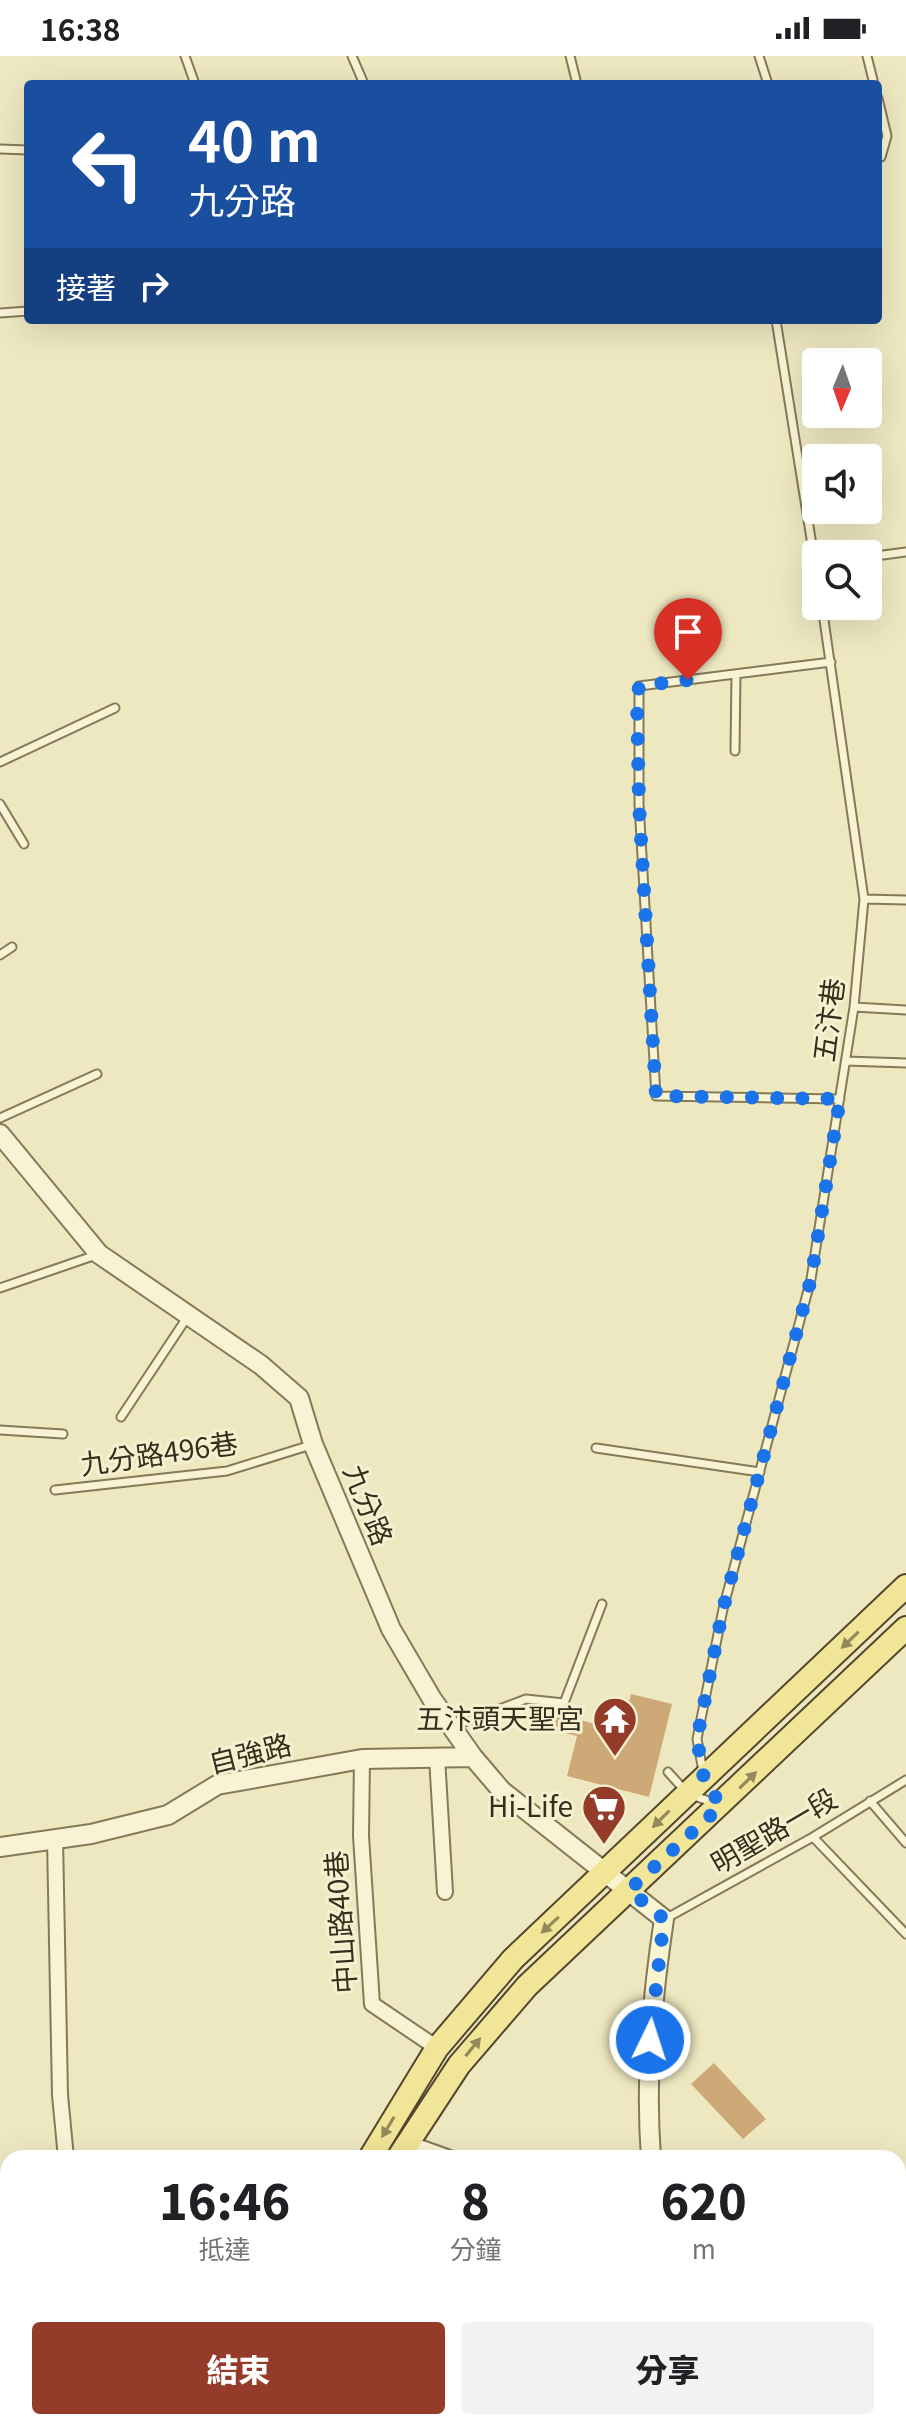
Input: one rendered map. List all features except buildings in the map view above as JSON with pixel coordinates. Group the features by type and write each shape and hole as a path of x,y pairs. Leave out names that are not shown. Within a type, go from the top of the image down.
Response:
{"main road":[{"path":"375,2150 437,2048 513,1959 906,1586"},
{"path":"404,2150 459,2065 491,2025 906,1628"}],"street":[{"name":"九分路","path":"0,1134 73,1228 99,1254 261,1365 299,1398 313,1444 391,1629 473,1757 502,1791 664,1919"},
{"path":"437,1757 445,1892"},
{"name":"自強路","path":"0,1847 91,1834 168,1815 217,1785 362,1759 473,1757"},
{"name":"中山路40巷","path":"362,1759 361,1836 372,2004 437,2048"},
{"path":"55,1839 60,2095 65,2150"},
{"path":"650,2150 647,2104 651,2008 664,1919"}],"lane":[{"path":"185,56 194,80"},
{"path":"352,56 362,80"},
{"path":"570,56 576,80"},
{"path":"759,56 767,80"},
{"path":"867,56 873,80"},
{"path":"882,115 887,136 882,154"},
{"path":"0,149 24,150"},
{"path":"0,313 24,311"},
{"path":"777,324 812,540"},
{"path":"882,555 906,552"},
{"name":"五汴巷","path":"721,1806 696,1786 694,1740 723,1609 811,1279 854,1007 864,899 824,620"},
{"path":"831,662 639,686 639,804 656,1096 840,1099"},
{"path":"735,751 736,674"},
{"path":"0,762 115,708"},
{"path":"0,804 24,844"},
{"path":"864,899 906,900"},
{"path":"0,955 12,947"},
{"path":"854,1007 906,1010"},
{"path":"846,1061 906,1063"},
{"path":"0,1118 97,1074"},
{"path":"0,1288 99,1254"},
{"path":"121,1417 188,1316"},
{"path":"0,1430 63,1434"},
{"name":"九分路496巷","path":"55,1490 227,1471 313,1444"},
{"path":"596,1448 760,1472"},
{"path":"452,1727 526,1699 564,1703 602,1604"},
{"path":"668,1772 696,1786 721,1806"},
{"name":"明聖路一段","path":"664,1919 813,1837 906,1780"},
{"path":"870,1801 906,1843"},
{"path":"813,1837 906,1934"}],"place":[{"name":"五汴頭天聖宮","path":"615,1758"},
{"name":"Hi-Life","path":"604,1846"}],"route":[{"path":"650,2040 651,2008 664,1919 629,1890 721,1806 704,1779 697,1739 723,1609 811,1279 840,1099 656,1096 639,804 637,702 639,686 688,680"}]}
